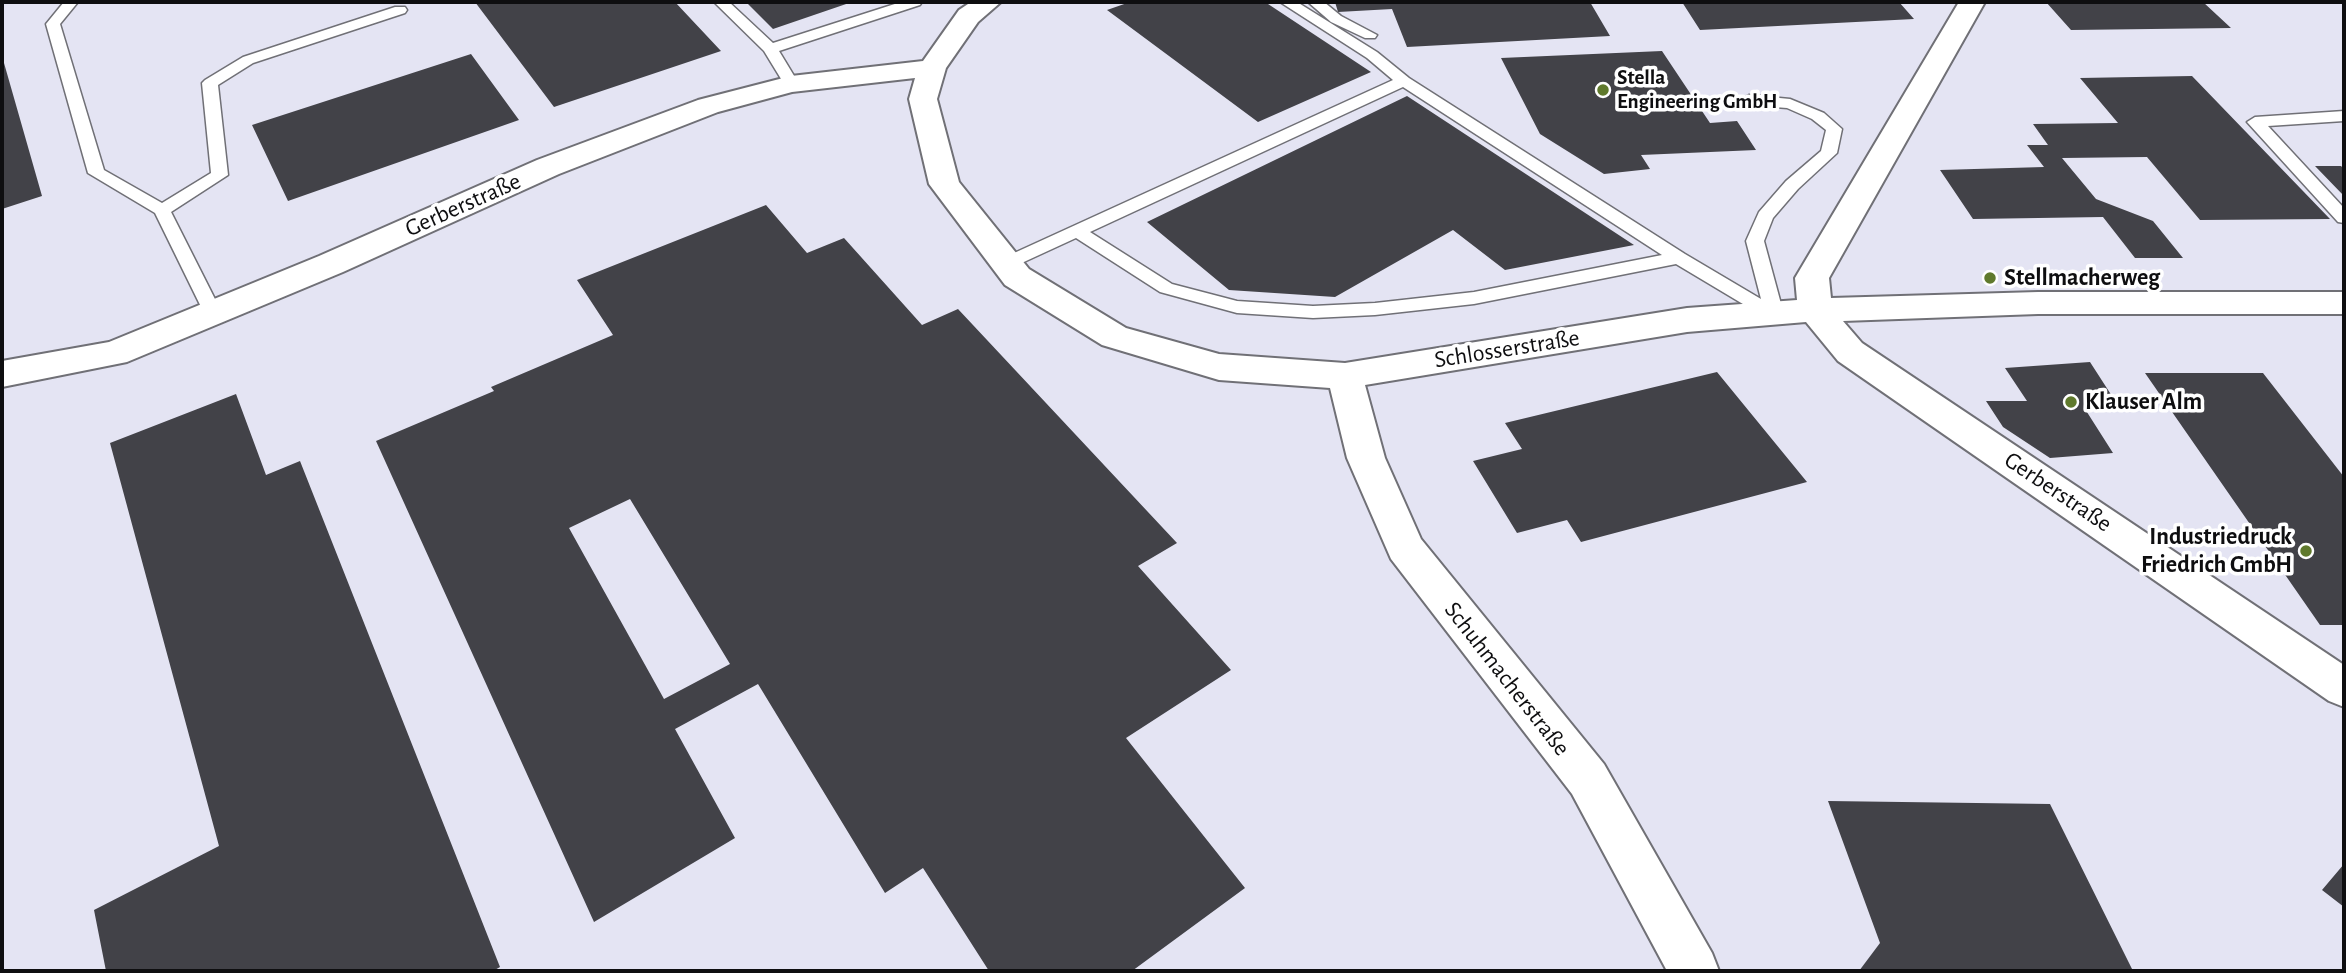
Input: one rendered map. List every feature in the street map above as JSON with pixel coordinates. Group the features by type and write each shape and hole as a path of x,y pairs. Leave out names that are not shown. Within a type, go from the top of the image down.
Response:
{"street":[{"name":"Schlosserstraße","path":"988,2 968,16 932,68 923,99 944,184 1017,277 1114,337 1219,367 1345,376 1687,320 1815,310 2038,303 2344,303"},
{"path":"1815,310 1812,278 1972,2"},
{"name":"Gerberstraße","path":"2,374 115,353 331,264 548,167 708,106 791,84 932,68"},
{"name":"Gerberstraße","path":"1815,310 1850,352 2344,688"},
{"name":"Schuhmacherstraße","path":"1345,376 1366,458 1405,548 1588,779 1694,971"}],"lane":[{"path":"71,2 53,24 96,173 162,210 213,313"},
{"path":"721,2 770,49 791,84"},
{"path":"770,49 915,2"},
{"path":"1287,2 1372,55 1404,81 1679,258 1775,315"},
{"path":"1315,2 1336,19 1370,35"},
{"path":"162,210 220,175 210,83 248,60 400,10"},
{"path":"1007,263 1404,81"},
{"path":"1749,100 1790,104 1818,116 1833,129 1829,153 1792,185 1765,216 1755,241 1775,315"},
{"path":"2344,116 2255,122 2344,218"},
{"path":"1077,231 1166,288 1237,307 1313,312 1375,309 1474,298 1679,258"}],"shaded area":[{"path":"2,2 2344,2 2344,971 2,971"}],"building":[{"path":"475,2 675,2 721,51 554,107"},
{"path":"746,2 852,2 773,29"},
{"path":"1130,2 1265,2 1371,72 1258,122 1107,10"},
{"path":"1335,2 1590,2 1610,36 1407,47 1392,9 1338,12"},
{"path":"1682,2 1899,2 1914,19 1700,30"},
{"path":"2046,2 2203,2 2231,28 2071,30"},
{"name":"Stella Engineering GmbH","path":"1662,51 1710,123 1737,121 1756,150 1641,155 1650,169 1604,174 1540,134 1501,58"},
{"path":"471,54 519,120 288,201 252,125"},
{"path":"4,63 42,196 2,209 2,64"},
{"path":"2192,76 2330,219 2200,220 2147,157 2062,158 2096,199 2153,221 2183,258 2135,258 2103,217 1973,219 1940,170 2044,167 2027,145 2048,145 2033,124 2118,123 2080,78"},
{"path":"1407,96 1634,245 1505,270 1453,230 1335,297 1229,290 1147,222"},
{"path":"2315,166 2341,166 2344,169 2344,196"},
{"path":"766,205 807,253 844,238 922,325 958,309 1177,543 1138,566 1231,670 1126,738 1245,888 1132,971 989,971 923,868 885,893 758,684 675,729 735,838 594,922 376,441 494,391 491,387 613,335 577,280","holes":["630,499 730,664 664,699 569,528"]},
{"path":"2090,362 2121,410 2085,409 2113,453 2050,458 2003,427 1986,401 2027,401 2005,368"},
{"path":"1717,372 1807,482 1581,542 1567,520 1517,533 1473,461 1522,449 1505,423"},
{"name":"Industriedruck Friedrich GmbH","path":"2145,373 2263,373 2344,477 2344,625 2320,625"},
{"path":"236,394 266,475 300,461 500,967 493,971 106,971 94,910 219,846 110,443"},
{"path":"1828,801 2050,804 2133,971 1859,971 1880,943"},
{"path":"2344,864 2344,907 2322,890"}],"place":[{"name":"Stella Engineering GmbH","path":"1603,90"},
{"name":"Stellmacherweg","path":"1990,278"},
{"name":"Klauser Alm","path":"2071,402"},
{"name":"Industriedruck Friedrich GmbH","path":"2306,551"}]}
